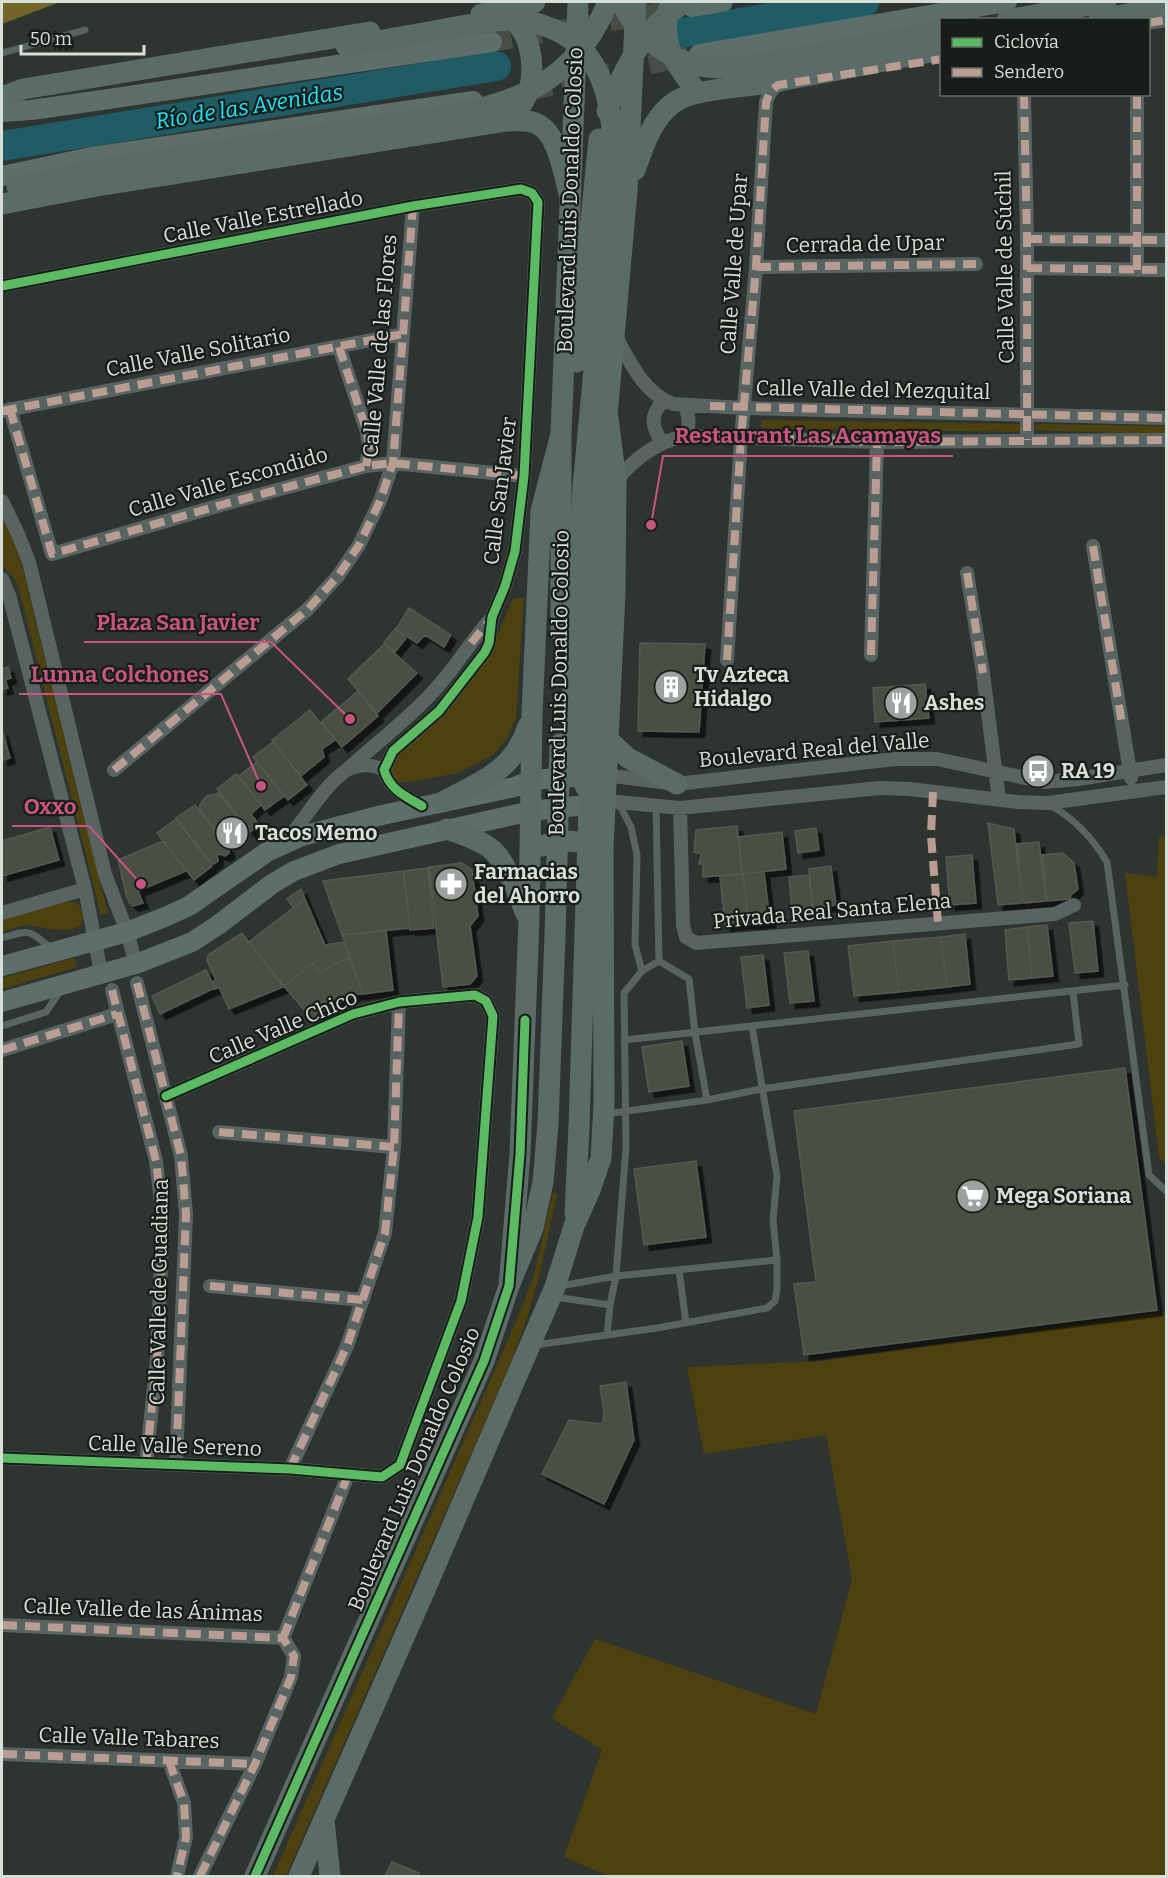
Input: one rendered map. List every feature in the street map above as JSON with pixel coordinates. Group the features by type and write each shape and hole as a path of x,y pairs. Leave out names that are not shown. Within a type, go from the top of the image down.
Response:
{"main road":[{"path":"2,97 23,89 525,7 535,2"},
{"name":"Boulevard Luis Donaldo Colosio","path":"255,1876 484,1361 509,1286 534,1227 543,1182 548,1124 555,936 561,719 561,434 578,2"},
{"path":"2,190 93,170 482,109 508,101 557,73 578,53 595,30 608,2"},
{"path":"621,2 641,32 659,49 678,59 717,68 749,66 940,31"},
{"name":"Boulevard Luis Donaldo Colosio","path":"574,1226 579,1126 604,800 598,516 627,191 636,2"},
{"path":"670,2 665,30 668,47 674,62 698,93"},
{"path":"562,406 574,389 599,139 615,91 635,51 653,28 674,9 689,4 723,2"},
{"path":"699,54 1006,2"},
{"path":"1018,18 1106,2"},
{"path":"1109,18 1167,6"},
{"path":"487,13 504,16 516,23 524,35 531,56 532,75 528,93 520,108 507,121"},
{"path":"2,104 485,22 515,20 539,23 566,35 586,52 599,73 612,125 614,157 583,487 573,699 574,766 604,800"},
{"path":"2,112 102,100 492,42"},
{"path":"627,191 643,147 657,120 668,107 681,98 698,93 762,84 940,50"},
{"path":"2,176 91,157 502,96"},
{"path":"2,204 109,184 507,121 539,124 548,132 558,152 570,197"},
{"name":"Boulevard Luis Donaldo Colosio","path":"299,1876 530,1346 553,1291 574,1226 601,1158 604,1114 604,800 615,593 616,481 608,418"},
{"name":"Boulevard Luis Donaldo Colosio","path":"509,1286 520,1154 529,920 532,714 541,511 561,434"},
{"path":"443,802 503,768 524,741 532,714"},
{"path":"532,736 569,746 607,736 628,758 677,784"},
{"path":"2,966 127,932 189,906 252,861 283,844 321,830 515,787 531,780 605,775"},
{"path":"2,1002 101,974 136,973 192,942 272,884 294,871 339,854 531,811 604,800"},
{"path":"447,829 469,836 492,850 512,880 529,920"},
{"path":"530,850 566,841 585,842 603,848"},
{"path":"324,1820 330,1876"}],"street":[{"path":"1150,23 1167,20"},
{"name":"Calle Valle de Upar","path":"727,660 766,102 770,92 778,85 940,59"},
{"name":"Calle Valle de Súchil","path":"1024,96 1028,267 1027,440"},
{"path":"1137,96 1137,270"},
{"name":"Calle Valle Estrellado","path":"2,286 413,206 521,189 531,193"},
{"name":"Calle San Javier","path":"384,770 393,751 444,705 474,668 489,643 492,617 505,586 515,551 524,476 538,202 531,193"},
{"name":"Calle Valle de las Flores","path":"114,770 308,609 338,576 359,545 380,501 393,463 413,206"},
{"path":"1027,238 1167,240"},
{"name":"Cerrada de Upar","path":"756,267 976,264"},
{"path":"1028,267 1167,270"},
{"name":"Calle Valle Solitario","path":"6,410 403,334"},
{"path":"614,334 638,375 663,401 655,410 653,418 655,431 662,443"},
{"name":"Calle Valle de las Flores","path":"339,347 367,432 369,448 366,466"},
{"name":"Calle Valle del Mezquital","path":"663,401 673,404 744,408 1167,418"},
{"path":"685,405 689,417 686,436"},
{"name":"Calle Valle Escondido","path":"6,410 52,554 366,466 393,463 524,476"},
{"path":"616,481 640,456 662,443 686,436 877,442 1167,440"},
{"path":"871,655 877,442"},
{"name":"Calle Valle de Guadiana","path":"2,501 29,562 105,874 127,932 181,1156 186,1214 176,1464"},
{"path":"1093,546 1133,792"},
{"path":"967,573 983,673 999,800"},
{"path":"2,579 9,595 86,889 101,974"},
{"name":"Calle San Javier","path":"283,844 302,823 334,779 431,694 492,617"},
{"path":"461,659 474,668"},
{"path":"431,694 444,705"},
{"name":"Boulevard Real del Valle","path":"605,775 677,784 895,759 937,759 1044,782 1167,765"},
{"path":"348,769 367,764 375,765 384,770 387,781 395,790 422,806"},
{"path":"1044,782 1048,803"},
{"name":"Boulevard Real del Valle","path":"604,800 680,808 880,788 1048,803 1167,787"},
{"name":"Privada Real Santa Elena","path":"680,808 683,925 686,937 696,943 1055,914 1074,905"},
{"path":"2,913 86,889"},
{"name":"Calle Valle de Guadiana","path":"112,990 156,1161 163,1218 157,1359 146,1463"},
{"name":"Calle Valle Chico","path":"166,1096 353,1014 399,1002 476,995 486,1001"},
{"name":"Calle Valle Sereno","path":"2,1458 290,1469 382,1477 400,1465 461,1301 478,1217 493,1016 486,1001"},
{"path":"290,1469 347,1346 385,1233 394,1147 399,1002"},
{"path":"2,1050 117,1014"},
{"path":"219,1132 394,1147"},
{"path":"210,1286 363,1300"},
{"path":"200,1876 255,1764 291,1677 294,1656 283,1638 348,1474"},
{"name":"Calle Valle de las Ánimas","path":"2,1625 283,1638"},
{"name":"Calle Valle Tabares","path":"2,1754 255,1764"},
{"path":"169,1761 184,1803 186,1837 177,1876"}],"lane":[{"path":"2,52 85,30"},
{"path":"604,800 631,827 637,855 635,945 642,971"},
{"path":"1048,803 1079,825 1107,862 1149,1174 1167,1191"},
{"path":"656,806 659,961"},
{"path":"2,938 23,932 32,933 54,951"},
{"path":"607,1335 616,1276 626,1147 624,993 642,971 659,961"},
{"path":"659,961 689,979 695,1032 707,1100"},
{"path":"2,1026 46,1012 64,984"},
{"path":"624,1040 1125,985"},
{"path":"604,1114 707,1100 761,1089 1079,1044 1073,992"},
{"path":"530,1346 686,1323 768,1308 775,1301 777,1260 773,1220 777,1176 752,1026"},
{"path":"553,1291 616,1276 777,1260"},
{"path":"679,1270 686,1323"},
{"path":"553,1291 610,1305"}],"shaded area":[{"path":"2,2 60,2 2,24"},
{"path":"762,420 1020,424 1022,432 761,428"},
{"path":"1036,424 1166,426 1166,435 1034,430"},
{"path":"2,518 22,566 108,913 101,915 18,585 13,576 2,566"},
{"path":"524,597 516,718 507,738 493,755 458,773 399,782 391,776 392,761 488,657 513,599"},
{"path":"1159,836 1166,837 1166,1164 1159,1157 1125,873 1157,877"},
{"path":"68,901 79,904 83,917 81,926 58,930 24,925 2,932 2,920"},
{"path":"74,958 77,967 2,989 2,978"},
{"path":"553,1193 557,1194 539,1277 510,1365 286,1876 273,1876 518,1317 534,1275"},
{"path":"1166,1312 1166,1876 608,1876 564,1857 602,1750 552,1718 595,1639 816,1714 852,1579 826,1435 704,1454 687,1367 822,1361"}],"building":[{"path":"409,608 451,635 444,647 425,635 417,643 396,629"},
{"path":"395,629 406,638 395,652 384,643"},
{"name":"Tv Azteca Hidalgo","path":"640,643 705,644 699,732 638,731"},
{"path":"384,644 417,673 377,713 348,679"},
{"path":"8,667 11,678 5,680 8,688 2,690 2,669"},
{"name":"Ashes","path":"925,684 929,718 875,722 873,688"},
{"path":"358,691 378,716 342,747 321,722"},
{"path":"310,710 335,740 322,749 324,757 301,776 272,740"},
{"path":"2,730 10,758 2,760"},
{"path":"273,742 307,785 288,800 253,757"},
{"path":"257,762 284,796 265,810 239,776"},
{"path":"236,774 261,805 251,814 259,825 250,832 217,789"},
{"path":"218,793 238,817 238,823 232,830 223,829 218,833 199,808 207,796"},
{"path":"195,805 229,849 229,853 225,856 217,855 218,861 214,864 176,818"},
{"path":"176,819 212,866 194,880 157,833"},
{"path":"988,823 1014,829 1022,903 998,905"},
{"path":"737,826 742,874 703,877 703,864 699,864 701,854 694,852 696,830"},
{"path":"50,827 59,860 2,876 2,841"},
{"path":"816,828 819,850 798,853 795,831"},
{"path":"782,832 786,869 742,874 739,837"},
{"path":"163,841 186,871 138,891 143,903 133,906 126,894 118,860"},
{"path":"1039,842 1046,901 1024,903 1017,844"},
{"path":"1063,853 1074,863 1078,889 1070,899 1047,901 1042,855"},
{"path":"972,855 976,903 950,905 946,857"},
{"path":"462,863 472,870 478,916 470,926 477,976 470,984 443,987 429,867"},
{"path":"831,866 836,905 813,908 809,869"},
{"path":"428,868 434,928 410,930 404,871"},
{"path":"403,871 410,928 342,935 323,881"},
{"path":"764,872 770,922 749,924 743,874"},
{"path":"743,874 749,923 725,926 720,876"},
{"path":"809,875 812,910 792,912 789,877"},
{"path":"301,889 305,899 294,908 287,899"},
{"path":"305,899 325,945 344,942 350,959 334,963 321,973 312,963 284,986 249,942"},
{"path":"1093,921 1098,971 1075,973 1069,923"},
{"path":"1047,925 1053,976 1032,978 1027,927"},
{"path":"1027,927 1032,978 1009,980 1005,930"},
{"path":"386,931 393,990 363,994 342,935"},
{"path":"242,933 283,987 229,1009 219,987 215,989 212,982 216,980 207,961 208,955"},
{"path":"965,934 970,984 947,987 941,937"},
{"path":"941,937 947,987 899,992 893,941"},
{"path":"893,941 899,992 854,996 848,946"},
{"path":"808,951 814,1001 790,1003 784,953"},
{"path":"763,955 769,1005 747,1008 741,957"},
{"path":"350,959 363,994 357,994 311,1018 284,986 312,963 321,973 334,963"},
{"path":"206,970 215,988 160,1014 152,996"},
{"path":"682,1041 689,1086 649,1092 642,1047"},
{"name":"Mega Soriana","path":"1125,1068 1157,1310 804,1355 794,1284 816,1282 794,1111"},
{"path":"696,1161 706,1237 644,1245 634,1169"},
{"path":"626,1382 634,1440 604,1504 542,1474 569,1420 602,1424 604,1414 600,1386"},
{"path":"392,1862 419,1873 418,1876 385,1876"}],"waterway":[{"name":"Río de las Avenidas","path":"675,34 864,2"},
{"name":"Río de las Avenidas","path":"2,146 496,66"}],"tunnel":[{"path":"492,42 678,9"},
{"path":"532,90 688,56"}],"marked path":[{"path":"1150,23 1166,20"},
{"path":"727,660 766,102 770,92 778,85 940,59"},
{"path":"1024,96 1027,440"},
{"path":"1137,96 1137,270"},
{"path":"114,770 308,609 338,576 359,545 380,501 393,463 413,206"},
{"path":"1027,239 1166,240"},
{"path":"756,267 976,264"},
{"path":"1027,268 1166,270"},
{"path":"2,411 403,334"},
{"path":"339,347 367,432 369,448 366,466"},
{"path":"710,406 1166,418"},
{"path":"10,409 52,554 366,466 393,463 524,476"},
{"path":"710,437 877,442 1166,440"},
{"path":"871,655 877,442"},
{"path":"1093,546 1122,724"},
{"path":"967,573 983,673"},
{"path":"471,643 490,620"},
{"path":"933,792 931,835 938,923"},
{"path":"137,983 181,1156 186,1214 176,1464"},
{"path":"112,990 156,1161 163,1218 157,1359 146,1463"},
{"path":"290,1469 347,1346 385,1233 394,1147 399,1002"},
{"path":"2,1050 117,1014"},
{"path":"219,1132 394,1147"},
{"path":"210,1286 363,1300"},
{"path":"283,1638 348,1475"},
{"path":"2,1625 283,1638"},
{"path":"200,1876 255,1764 291,1677 294,1656 283,1638"},
{"path":"2,1754 255,1764"},
{"path":"169,1761 184,1803 186,1837 177,1876"}],"cycle path":[{"path":"2,286 413,206 521,189 532,193 538,202 524,476 515,551 505,586 492,617 489,643 485,652 439,711 393,751 384,770 394,788 422,806"},
{"path":"2,1458 290,1469 382,1477 400,1465 461,1301 478,1217 493,1016 486,1001 475,995 399,1002 353,1014 166,1096"},
{"path":"255,1876 484,1361 509,1286 520,1154 525,1020"}],"place":[{"name":"Restaurant Las Acamayas","path":"651,525"},
{"name":"Tv Azteca Hidalgo","path":"671,687"},
{"name":"Ashes","path":"901,703"},
{"name":"Plaza San Javier","path":"350,719"},
{"name":"RA 19","path":"1038,771"},
{"name":"Lunna Colchones","path":"261,786"},
{"name":"Tacos Memo","path":"232,833"},
{"name":"Oxxo","path":"141,884"},
{"name":"Farmacias del Ahorro","path":"451,884"},
{"name":"Mega Soriana","path":"973,1196"}]}
